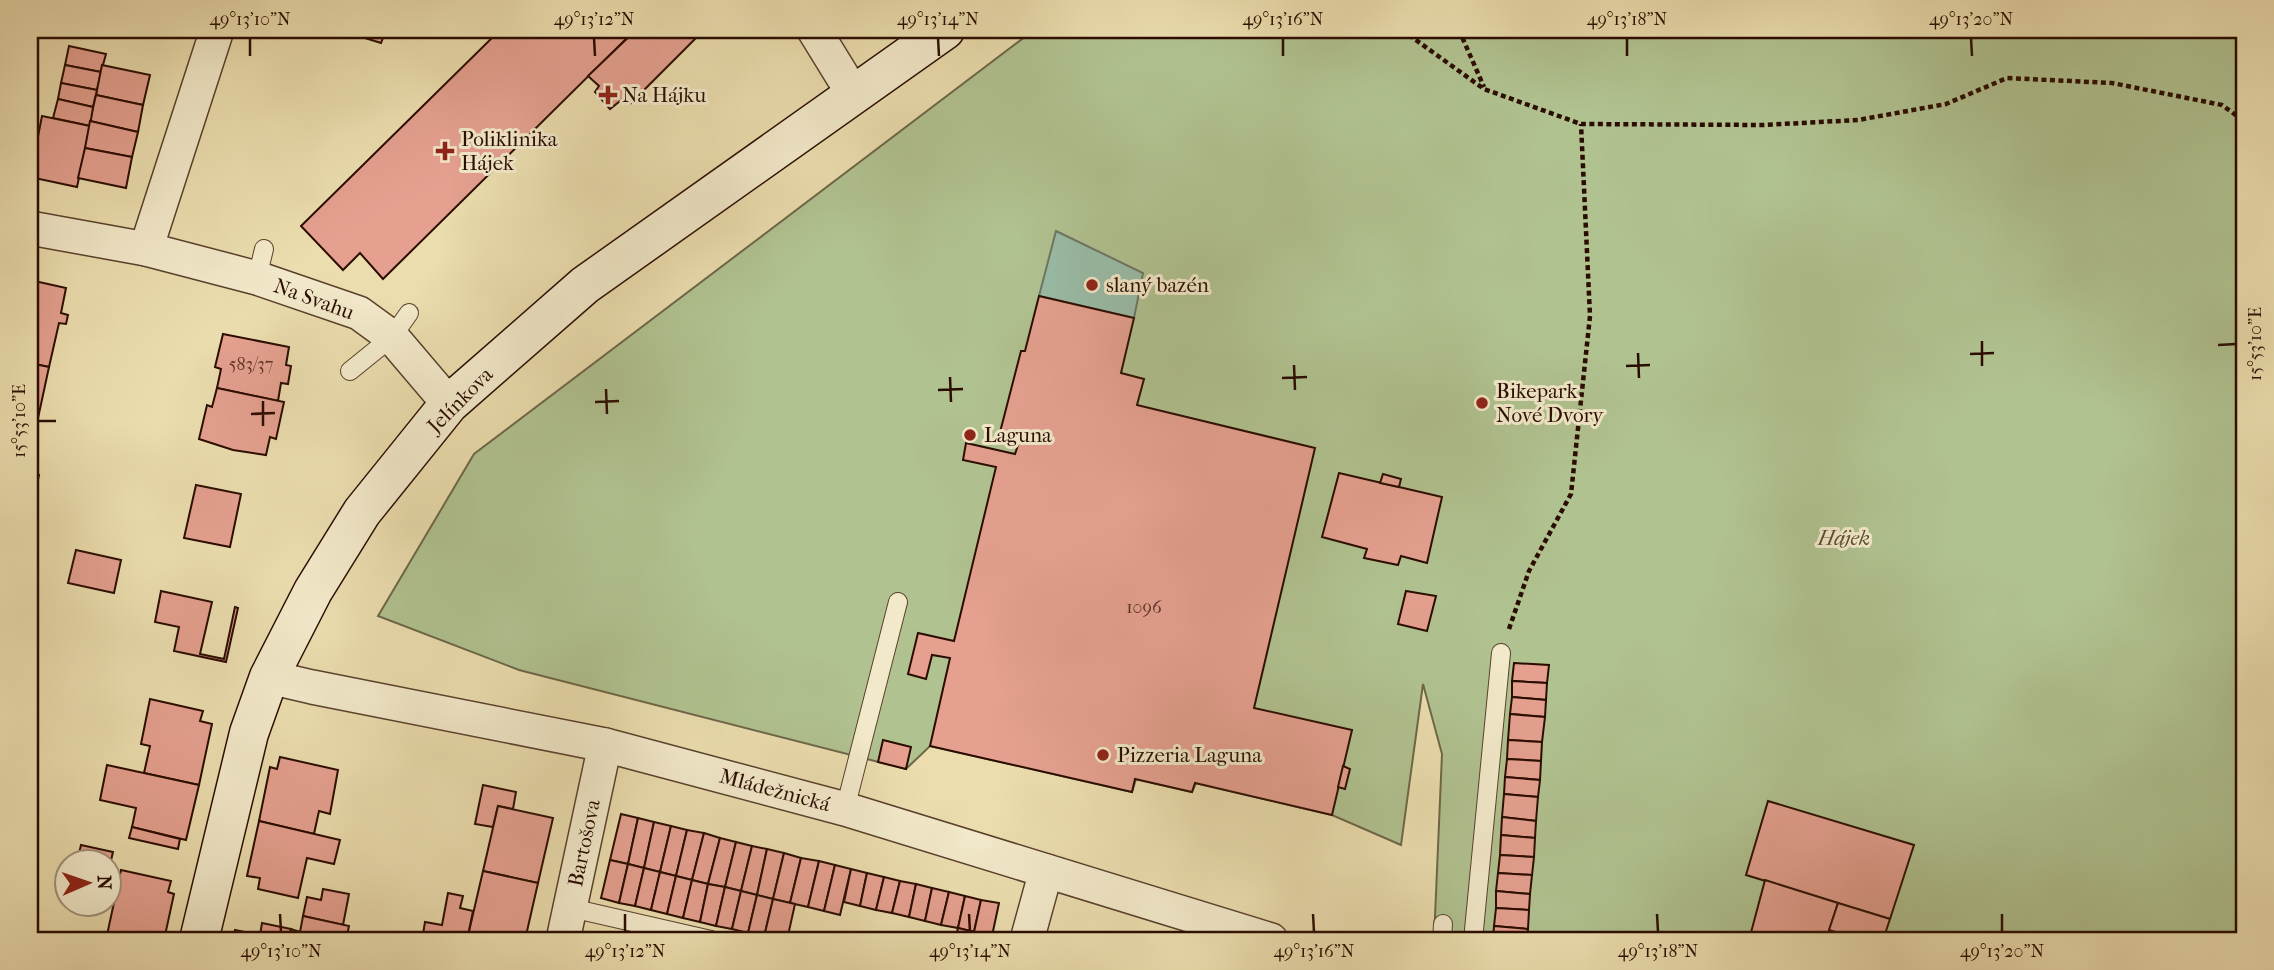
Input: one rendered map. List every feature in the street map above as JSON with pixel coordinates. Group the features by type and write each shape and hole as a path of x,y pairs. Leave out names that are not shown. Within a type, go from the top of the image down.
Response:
{"street":[{"path":"146,248 217,30"},
{"path":"814,30 855,95"},
{"name":"Jelínkova","path":"200,940 249,733 269,677 313,591 362,512 449,404 585,285 945,30"},
{"name":"Na Svahu","path":"30,228 260,264 359,313 401,325 449,404"},
{"name":"Mládežnická","path":"269,677 605,745 845,809 1271,940"},
{"name":"Bartošova","path":"563,940 605,745"},
{"path":"1027,940 1046,871"}],"lane":[{"path":"350,371 401,325"},
{"path":"845,809 898,602"},
{"path":"1473,940 1501,653"},
{"path":"570,908 711,940"}],"path":[{"path":"1402,30 1484,89 1581,124 1763,125 1858,120 1946,104 2007,78 2112,83 2222,105 2244,121"},
{"path":"1459,30 1484,89"},
{"path":"1501,653 1528,571 1571,494 1590,316 1581,124"}],"green space":[{"name":"Hájek","path":"1034,30 2244,30 2244,940 1434,940 1442,754 1423,684 1401,845 1332,815 1196,783 1192,792 1136,779 1132,792 930,746 906,769 519,670 378,616 474,454"}],"shaded area":[{"name":"slaný bazén","path":"1056,231 1143,273 1134,318 1039,296"}],"building":[{"path":"339,30 386,30 381,43"},
{"name":"Poliklinika Hájek","path":"500,30 618,30 626,39 383,279 360,253 343,270 301,226"},
{"path":"636,30 704,30 631,103 625,97 610,109 595,92 599,86 588,76"},
{"path":"69,46 106,54 101,72 65,65"},
{"path":"65,65 101,72 97,90 61,83"},
{"path":"102,65 150,75 143,105 96,95"},
{"path":"61,83 97,90 93,107 58,99"},
{"path":"96,95 143,105 138,132 90,121"},
{"path":"58,99 93,107 90,126 53,118"},
{"path":"42,116 90,126 77,187 30,177"},
{"path":"90,121 138,132 132,157 85,148"},
{"path":"85,148 132,157 126,188 78,178"},
{"path":"30,280 66,288 61,313 68,315 66,324 59,323 49,367 30,363"},
{"name":"Laguna","path":"1039,296 1134,318 1121,373 1144,379 1137,405 1315,448 1254,708 1352,730 1332,815 1195,783 1192,792 1135,779 1132,792 930,746 950,658 932,655 926,679 908,674 918,633 954,641 996,467 963,460 966,443 1015,454 1018,445 998,440 1021,351 1025,351"},
{"path":"223,334 289,347 286,365 291,366 288,384 281,383 278,401 217,388 221,369 215,367"},
{"path":"30,363 49,367 32,446 30,446"},
{"path":"217,388 284,402 276,439 270,437 266,455 233,450 199,439 207,405 212,407"},
{"path":"30,446 38,447 33,473 39,475 37,484 31,483 30,488"},
{"path":"1339,473 1442,497 1427,563 1401,556 1398,565 1364,558 1367,549 1322,537"},
{"path":"1383,474 1401,479 1399,487 1380,483"},
{"path":"196,485 241,494 230,547 184,538"},
{"path":"76,550 121,560 114,593 68,583"},
{"path":"161,591 212,602 200,654 224,659 235,607 238,608 226,662 174,651 179,627 155,622"},
{"path":"1406,591 1436,596 1427,631 1398,624"},
{"path":"1514,663 1549,665 1547,683 1512,681"},
{"path":"1512,681 1547,683 1546,700 1512,697"},
{"path":"1512,697 1546,700 1545,717 1510,714"},
{"path":"150,699 203,711 200,721 212,724 199,785 144,773 150,746 141,744"},
{"path":"1510,714 1545,717 1542,742 1508,740"},
{"path":"883,740 911,747 906,769 878,762"},
{"path":"1508,740 1542,742 1541,761 1507,759"},
{"path":"280,757 338,770 330,814 319,811 314,834 259,821 270,767 277,769"},
{"path":"1507,759 1541,761 1540,780 1505,777"},
{"path":"107,765 199,785 186,840 132,827 136,808 100,800"},
{"path":"1343,766 1350,769 1345,789 1338,787"},
{"path":"1505,777 1540,780 1538,797 1504,794"},
{"path":"483,785 516,792 513,809 498,806 493,827 475,824"},
{"path":"1504,794 1538,797 1536,821 1502,817"},
{"path":"1768,801 1914,845 1890,919 1746,875"},
{"path":"498,806 553,818 538,883 483,871"},
{"path":"621,814 638,818 628,864 610,860"},
{"path":"1502,817 1536,821 1535,838 1501,835"},
{"path":"638,818 654,822 644,868 628,864"},
{"path":"259,821 340,840 334,864 307,858 298,898 258,889 260,878 247,876"},
{"path":"654,822 671,826 660,872 644,868"},
{"path":"671,826 687,830 676,876 660,872"},
{"path":"132,827 180,839 178,849 129,838"},
{"path":"687,830 704,833 692,880 676,876"},
{"path":"704,833 720,838 708,884 692,880"},
{"path":"1501,835 1535,838 1534,857 1500,855"},
{"path":"720,838 736,842 725,887 708,884"},
{"path":"736,842 752,846 741,891 725,887"},
{"path":"752,846 767,849 757,895 741,891"},
{"path":"767,849 784,853 773,899 757,895"},
{"path":"784,853 801,858 790,903 773,899"},
{"path":"1500,855 1534,857 1532,875 1498,873"},
{"path":"801,858 819,861 808,907 790,903"},
{"path":"610,860 628,864 619,903 601,898"},
{"path":"819,861 835,865 824,911 808,907"},
{"path":"628,864 644,868 635,906 619,903"},
{"path":"835,865 851,869 840,915 824,911"},
{"path":"644,868 660,872 651,910 635,906"},
{"path":"851,869 867,873 860,906 844,902"},
{"path":"122,870 171,881 168,892 174,894 164,940 129,940 107,935 111,918 122,918"},
{"path":"483,871 538,883 525,940 467,940"},
{"path":"660,872 676,876 667,914 651,910"},
{"path":"867,873 884,877 876,910 860,906"},
{"path":"1498,873 1532,875 1530,894 1496,891"},
{"path":"676,876 692,880 683,918 667,914"},
{"path":"884,877 900,881 892,913 876,910"},
{"path":"692,880 708,884 700,922 683,918"},
{"path":"1765,880 1838,903 1826,940 1749,940"},
{"path":"900,881 916,884 909,917 892,913"},
{"path":"708,884 725,887 716,926 700,922"},
{"path":"916,884 932,888 925,921 909,917"},
{"path":"725,887 741,891 732,929 716,926"},
{"path":"932,888 949,892 941,925 925,921"},
{"path":"323,889 349,894 343,925 303,916 307,897 321,900"},
{"path":"741,891 757,895 748,933 732,929"},
{"path":"1496,891 1530,894 1529,910 1496,908"},
{"path":"949,892 965,896 958,928 941,925"},
{"path":"448,893 463,896 460,908 473,911 467,940 422,940 425,922 442,925"},
{"path":"757,895 773,899 764,937 748,933"},
{"path":"965,896 981,900 974,932 958,928"},
{"path":"773,899 795,904 787,940 764,937"},
{"path":"981,900 999,903 992,936 974,932"},
{"path":"1838,903 1890,919 1883,940 1861,940 1829,930"},
{"path":"1496,908 1529,910 1528,929 1494,926"},
{"path":"303,916 349,926 346,940 288,940 291,929 300,932"},
{"path":"262,923 291,929 288,940 260,935"},
{"path":"1494,926 1528,929 1527,940 1493,940"},
{"path":"958,928 992,936 991,940 955,940"},
{"path":"235,930 283,940 233,940"},
{"path":"1118,934 1137,940 1116,940"},
{"path":"107,935 129,940 106,940"}],"place":[{"name":"Na Hájku","path":"608,95"},
{"name":"Poliklinika Hájek","path":"445,151"},
{"name":"slaný bazén","path":"1092,285"},
{"name":"Bikepark Nové Dvory","path":"1482,403"},
{"name":"Laguna","path":"970,435"},
{"name":"Pizzeria Laguna","path":"1103,755"}]}
